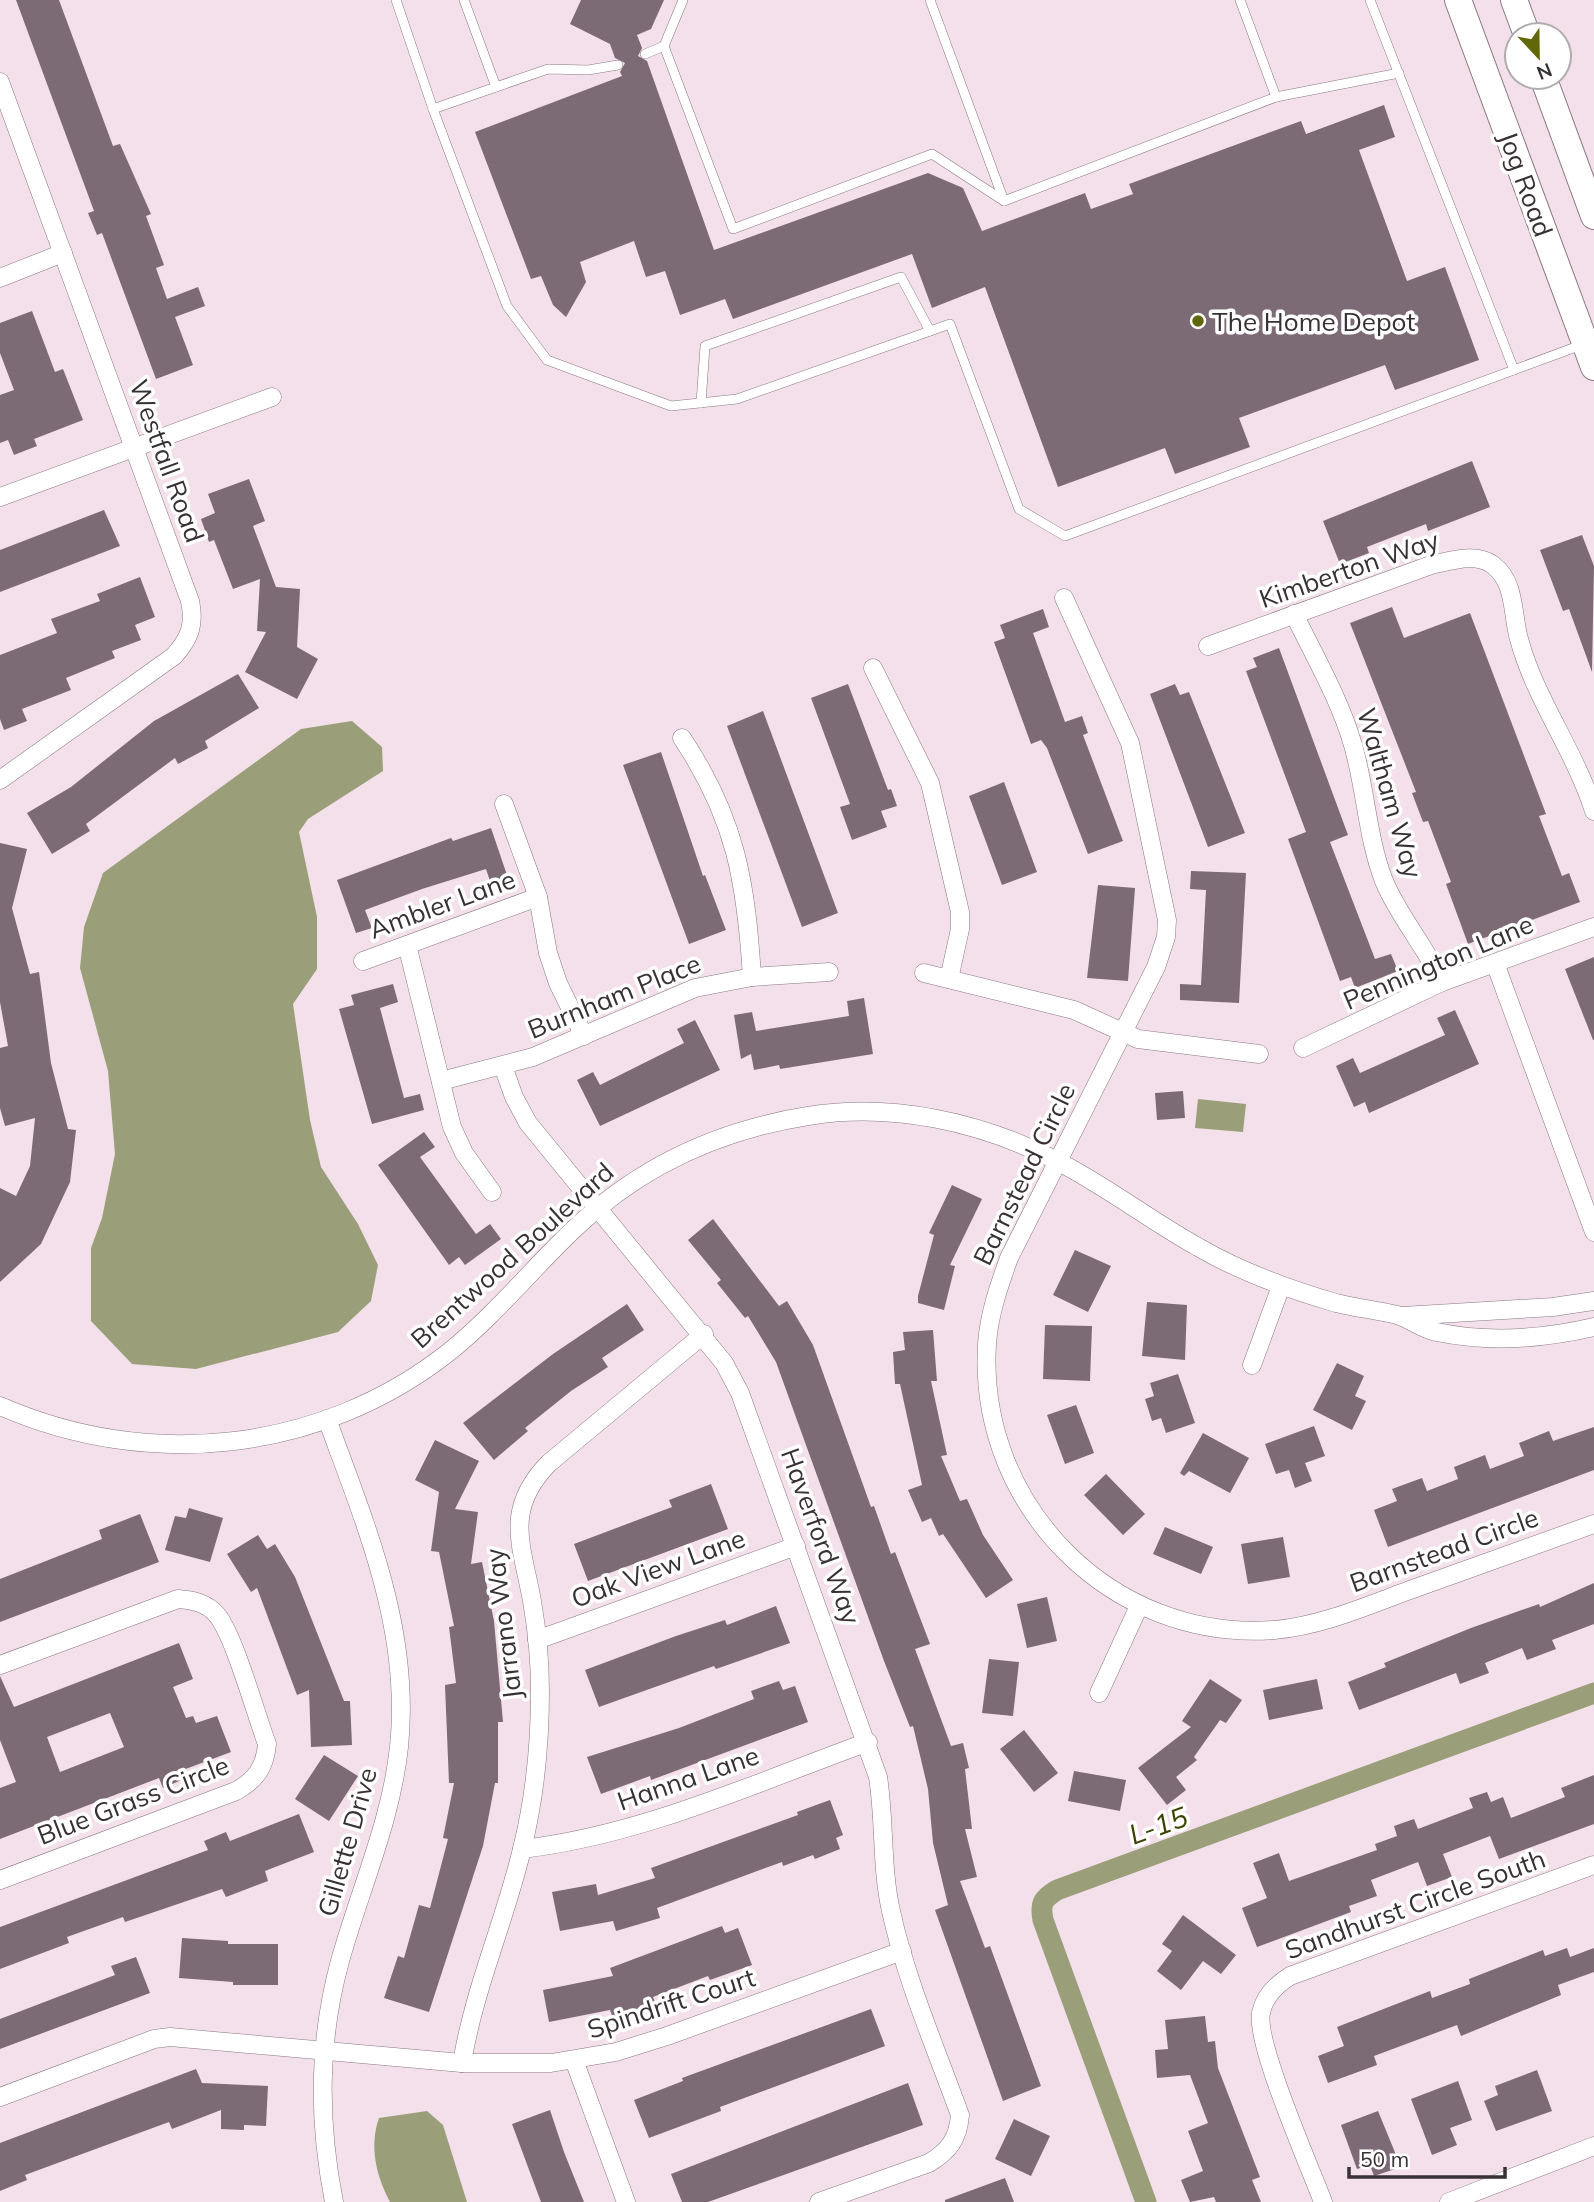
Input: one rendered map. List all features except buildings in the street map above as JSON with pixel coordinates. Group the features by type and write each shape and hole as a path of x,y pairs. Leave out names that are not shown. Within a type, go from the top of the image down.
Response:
{"main road":[{"name":"Jog Road","path":"1458,0 1591,350"},
{"path":"1514,0 1522,21"},
{"name":"Jog Road","path":"1548,91 1594,216"}],"street":[{"name":"Westfall Road","path":"0,82 194,617 191,632 174,656 0,780"},
{"path":"0,278 63,253"},
{"path":"0,497 272,397"},
{"name":"Kimberton Way","path":"1208,646 1431,565 1462,559 1491,563 1503,573 1509,587 1518,638 1528,668 1585,783 1594,811"},
{"name":"Barnstead Circle","path":"1064,598 1130,743 1165,905 1166,937 1162,952 1123,1033 1009,1258 997,1292 987,1344 991,1416 1006,1467 1043,1529 1067,1556 1094,1579 1139,1606 1203,1626 1239,1631 1310,1625 1594,1524"},
{"name":"Waltham Way","path":"1294,614 1345,718 1354,748 1375,854 1385,883 1427,950 1442,982"},
{"path":"873,668 923,768 939,813 960,912 960,929 949,979"},
{"path":"682,738 720,805 736,849 748,910 752,977"},
{"path":"504,804 538,897 548,953 558,983 584,1036"},
{"name":"Ambler Lane","path":"363,961 538,897"},
{"name":"Pennington Lane","path":"1303,1048 1442,982 1594,927"},
{"path":"407,945 452,1127 464,1153 492,1192"},
{"path":"1495,963 1594,1232"},
{"name":"Burnham Place","path":"503,1066 584,1036 695,988 752,977 829,972"},
{"path":"924,973 1074,1010 1123,1033 1154,1042 1259,1054"},
{"path":"441,1081 503,1066"},
{"name":"Haverford Way","path":"503,1066 514,1097 528,1123 704,1335 724,1363 740,1393 867,1742 884,1814 890,1907 902,1951 960,2115 959,2131 942,2155 929,2163 819,2202"},
{"name":"Brentwood Boulevard","path":"0,1406 79,1434 164,1445 249,1440 327,1419 402,1384 446,1354 486,1320 598,1208 657,1166 686,1151 765,1123 815,1114 865,1112 915,1115 952,1122 1013,1140 1058,1161 1199,1248 1281,1286 1339,1304 1399,1316 1433,1332 1513,1340 1594,1328"},
{"path":"1252,1366 1281,1286"},
{"name":"Brentwood Boulevard","path":"1399,1316 1553,1307 1594,1301"},
{"name":"Jarrano Way","path":"462,2063 469,2017 522,1849 539,1749 537,1640 518,1530 519,1514 529,1486 549,1463 704,1335"},
{"name":"Gillette Drive","path":"327,1419 382,1570 394,1622 401,1692 399,1746 391,1799 340,1960 323,2050 322,2116 334,2202"},
{"name":"Oak View Lane","path":"537,1640 796,1546"},
{"name":"Blue Grass Circle","path":"0,1665 178,1599 193,1600 207,1606 226,1629 267,1744 265,1759 259,1772 249,1784 236,1791 0,1880"},
{"path":"1099,1693 1139,1606"},
{"name":"Hanna Lane","path":"522,1849 601,1836 651,1821 867,1742"},
{"name":"Sandhurst Circle South","path":"1323,2202 1263,2042 1261,2012 1267,1997 1290,1976 1594,1865"},
{"name":"Spindrift Court","path":"0,2097 154,2039 170,2036 462,2063 515,2065 574,2060 667,2036 902,1951"},
{"path":"574,2060 626,2202"},
{"path":"1450,2202 1594,2146"}],"lane":[{"path":"396,0 433,109 507,306 547,360 671,406 737,400 950,324 1018,509 1065,537 1514,370 1591,350"},
{"path":"464,0 496,86"},
{"path":"683,0 664,46 733,229 932,155 1004,201"},
{"path":"930,0 1004,201"},
{"path":"1240,0 1276,97"},
{"path":"1370,0 1514,370"},
{"path":"645,54 664,46"},
{"path":"433,109 548,69 588,70 618,65"},
{"path":"1004,201 1276,97 1399,74"},
{"path":"701,403 705,346 901,277 930,331"}],"shaded area":[{"path":"352,721 382,747 383,771 308,819 299,832 317,917 317,969 293,1004 310,1120 321,1167 358,1224 378,1265 371,1301 338,1332 196,1369 132,1364 91,1321 91,1248 102,1218 115,1154 108,1071 80,968 84,927 103,873 301,729"},
{"path":"1198,1099 1246,1104 1243,1132 1195,1128"},
{"path":"427,2111 443,2125 467,2202 390,2202 385,2192 374,2150 379,2118"}],"waterway":[{"name":"L-15","path":"1146,2202 1043,1920 1042,1906 1045,1899 1057,1890 1594,1693"}],"place":[{"name":"The Home Depot","path":"1198,321"}]}
